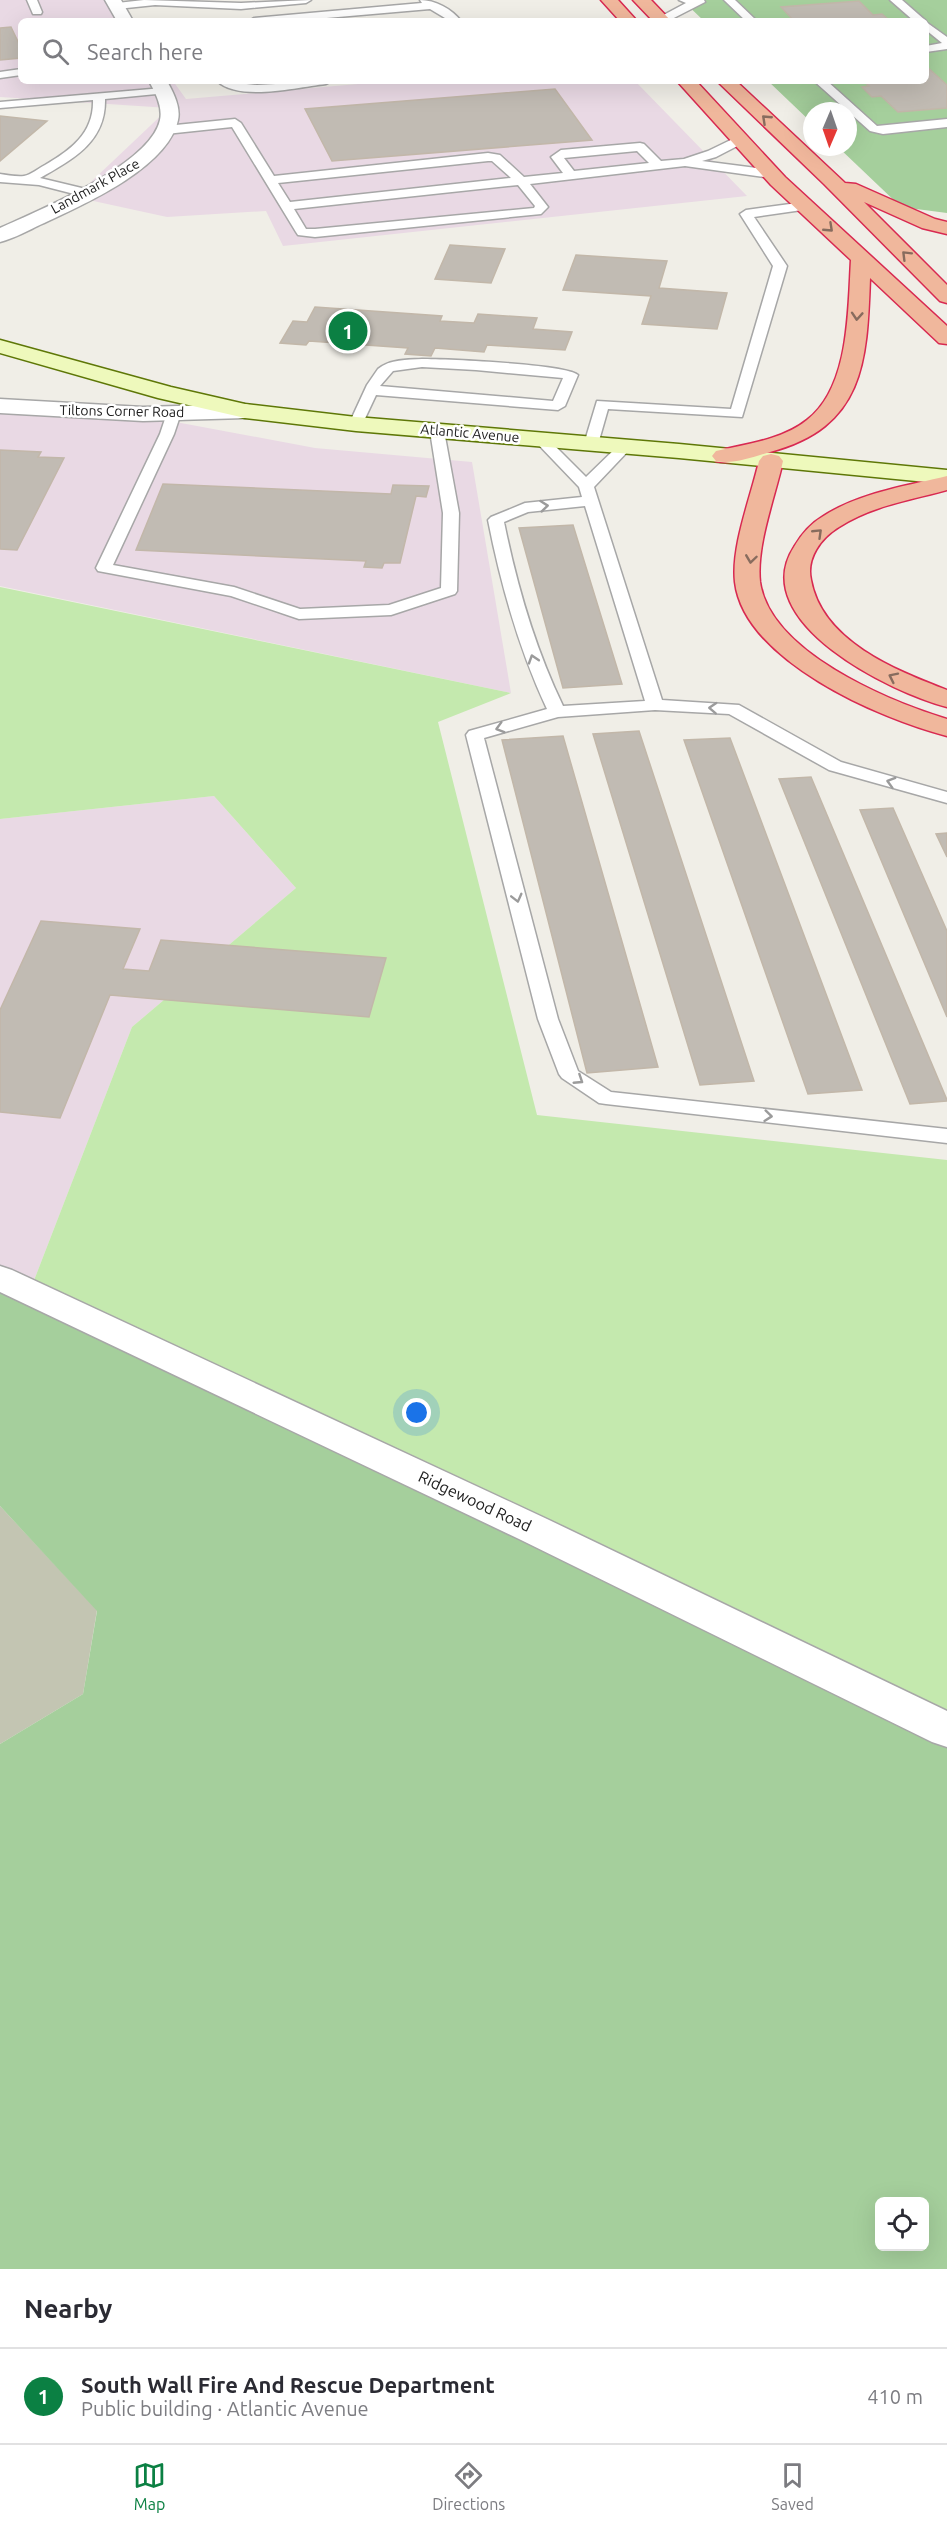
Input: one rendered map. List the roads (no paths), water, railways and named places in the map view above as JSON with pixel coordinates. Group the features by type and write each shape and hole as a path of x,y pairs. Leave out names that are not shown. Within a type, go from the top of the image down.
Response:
{"highway":[{"path":"609,0 625,18"},
{"path":"641,0 660,18"},
{"path":"689,84 772,174 947,338"},
{"path":"729,84 831,180 947,297"},
{"path":"831,180 929,224 947,228"},
{"path":"724,456 771,446 815,424 838,398 856,334 861,258"},
{"path":"771,461 750,556 748,580 752,598 762,618 796,655 826,675 898,711 947,728"},
{"path":"947,483 863,506 829,523 808,543 800,557 797,568 797,587 808,610 819,625 850,651 895,678 947,699"}],"main road":[{"name":"Atlantic Avenue","path":"0,346 166,393 245,411 356,424 947,477"}],"street":[{"path":"161,86 169,104 170,121 166,130"},
{"name":"Landmark Place","path":"0,236 126,172 157,146 166,130"},
{"name":"Tiltons Corner Road","path":"0,406 143,414 245,411"},
{"name":"Ridgewood Road","path":"0,1278 533,1529 947,1730"}],"lane":[{"path":"32,0 38,12"},
{"path":"119,9 175,1 218,2 241,6 306,0"},
{"path":"684,0 720,1 747,18"},
{"path":"894,0 917,18"},
{"path":"665,18 679,10 720,1"},
{"path":"283,18 427,3 448,10 454,18"},
{"path":"929,28 947,44"},
{"path":"929,47 947,44"},
{"path":"0,75 18,72"},
{"path":"227,84 244,88 291,84"},
{"path":"823,84 874,129 947,123"},
{"path":"0,105 99,96 161,86"},
{"path":"27,180 62,160 82,144 99,118 99,96"},
{"path":"166,130 235,123 270,180 302,232 315,233 537,211 542,207 521,181 496,158 488,157 270,180"},
{"path":"286,206 686,162 712,154 741,139"},
{"path":"572,175 557,157 561,154 640,147 658,165"},
{"path":"686,162 772,174"},
{"path":"0,178 27,180 86,193"},
{"path":"591,444 602,404 737,414 780,266 746,214 805,206"},
{"path":"356,424 373,390 381,375 389,367 416,362 571,375 558,406 373,390"},
{"path":"174,413 167,434 104,568 234,592 299,614 391,610 449,591 451,513 437,431"},
{"path":"540,440 588,493 655,705"},
{"path":"557,712 538,674 508,584 496,520 525,508 588,493 625,447"},
{"path":"947,798 835,766 733,709 655,705 557,712 475,735 548,1019 569,1074 606,1098 947,1136"}],"place":[{"name":"South Wall Fire And Rescue Department","path":"348,331"}]}
